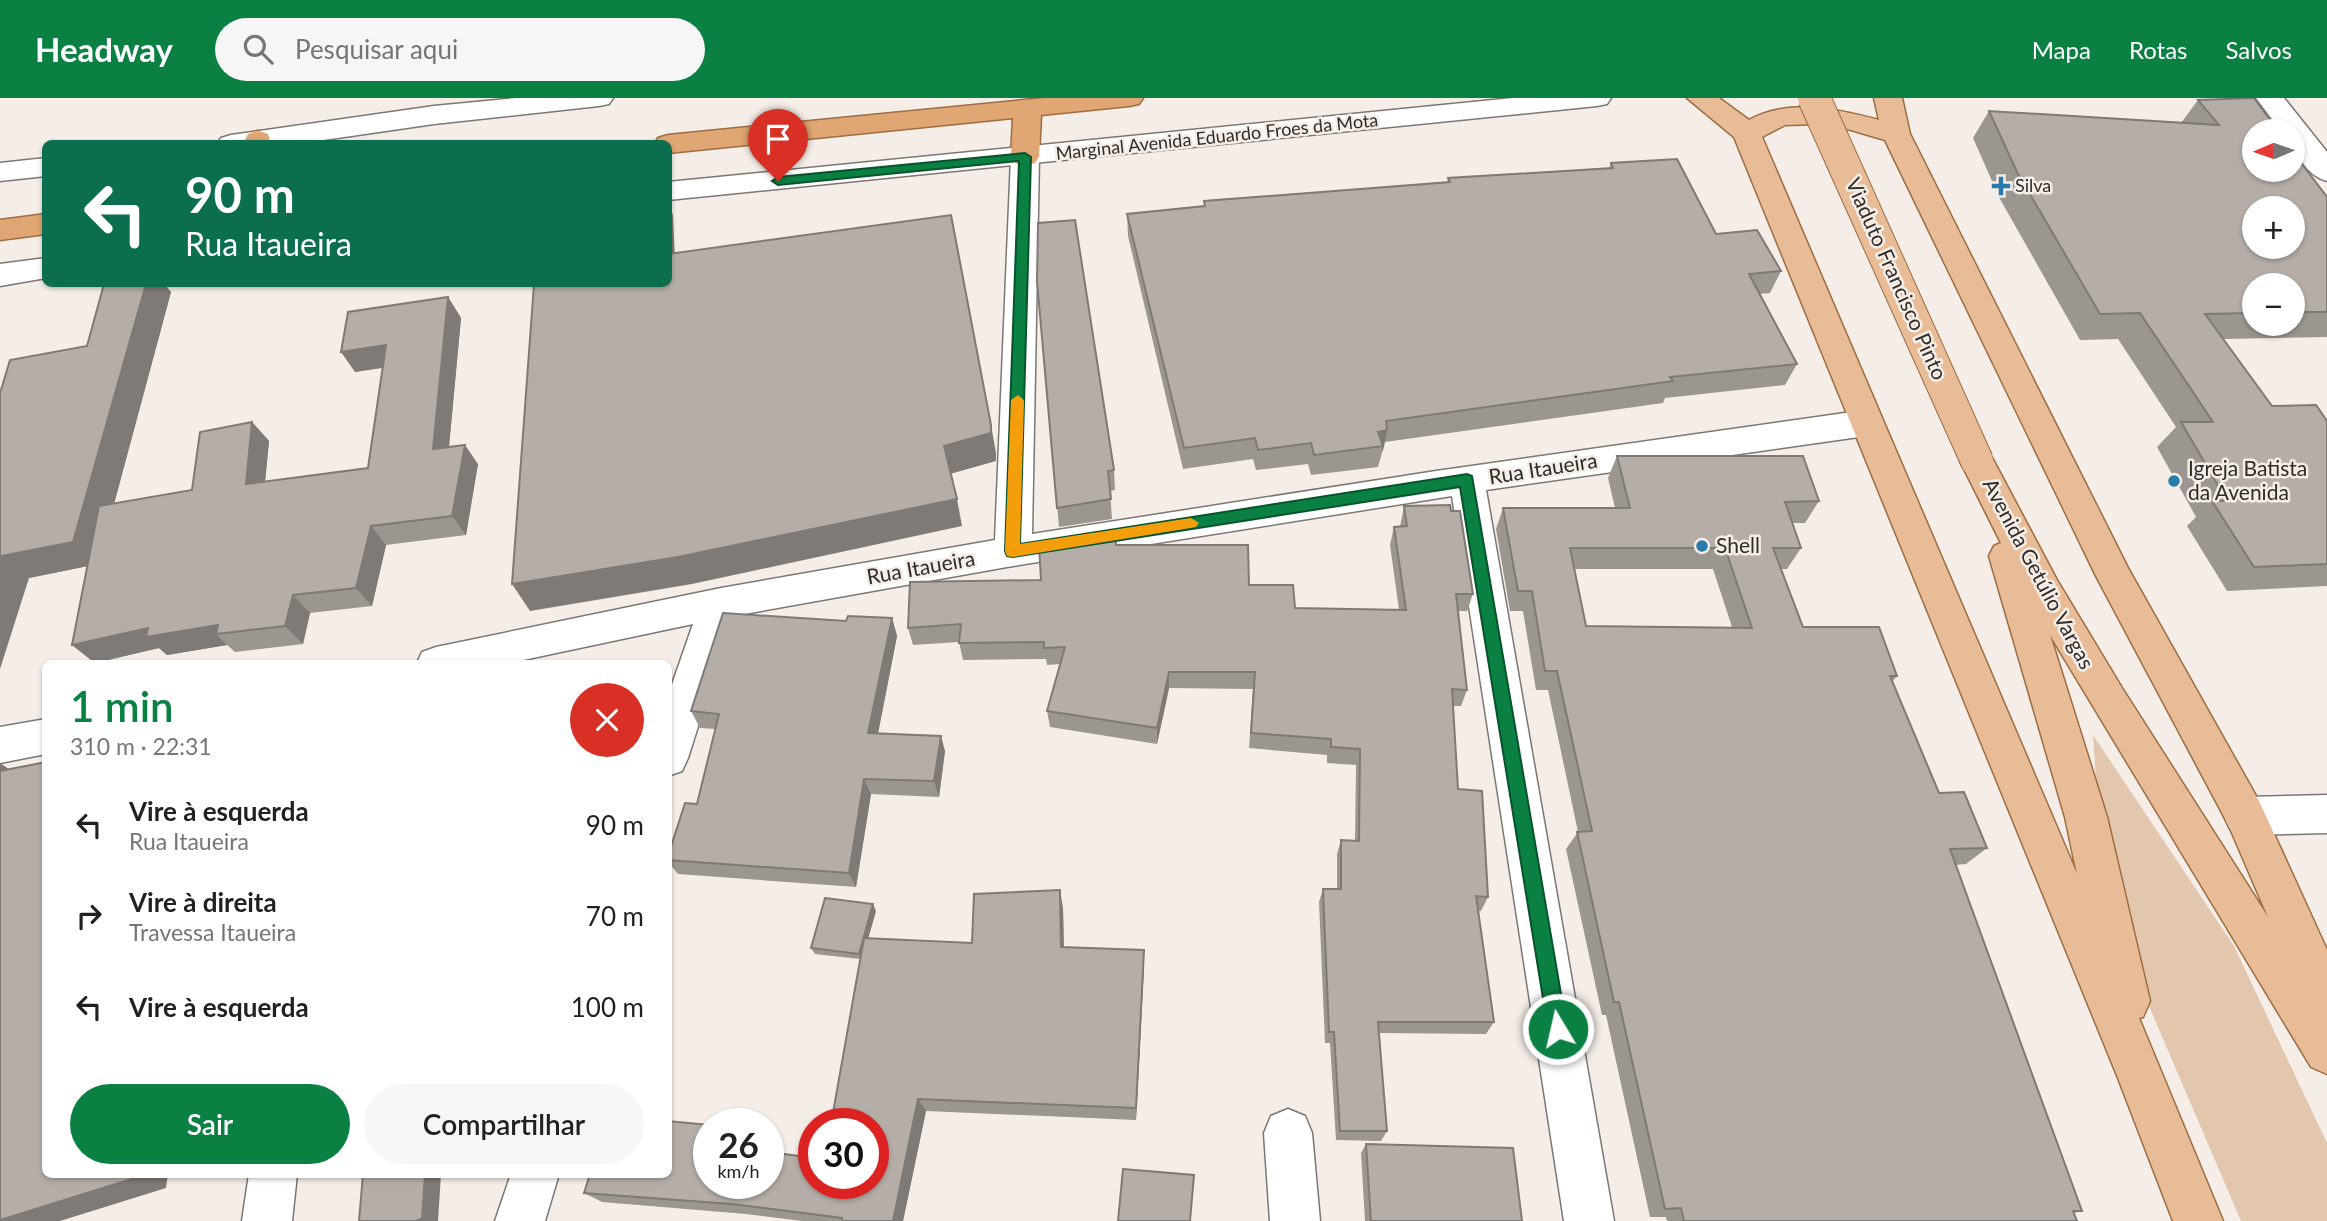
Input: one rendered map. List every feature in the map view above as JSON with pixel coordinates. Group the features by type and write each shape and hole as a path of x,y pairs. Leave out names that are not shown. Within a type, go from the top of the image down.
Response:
{"highway":[{"path":"672,144 1129,98"},
{"path":"1025,157 1027,107"},
{"path":"0,230 42,225"}],"main road":[{"name":"Avenida Getúlio Vargas","path":"1701,98 1747,134 2141,1078 2198,1221"},
{"name":"Viaduto Francisco Pinto","path":"1814,98 1978,461"},
{"path":"1888,98 1896,134 2114,576 2245,816 2327,1000"},
{"path":"1747,134 1772,119 1828,117 1865,124 1896,134"},
{"name":"Avenida Getúlio Vargas","path":"1978,461 2044,591 2108,700 2327,1051"},
{"name":"Avenida Getúlio Vargas","path":"1978,461 2086,817 2115,940 2141,1078"}],"street":[{"path":"262,140 434,115 599,98"},
{"name":"Marginal Avenida Eduardo Froes da Mota","path":"672,191 1597,98"},
{"path":"2270,98 2327,172"},
{"path":"1013,551 1025,157"},
{"path":"0,172 42,167"},
{"path":"0,275 42,269"},
{"name":"Rua Itaueira","path":"450,660 718,604 1013,551 1467,480 1866,423"},
{"path":"1467,480 1589,1221"},
{"path":"672,746 718,604"},
{"path":"0,744 42,737"},
{"path":"2245,816 2327,814"},
{"path":"1288,1133 1295,1221"},
{"path":"267,1221 272,1178"},
{"path":"520,1221 534,1178"}],"shaded area":[{"path":"2093,735 2234,946 2327,1143 2327,1221 2241,1221 2104,901"}],"building":[{"path":"2254,98 2269,119 2242,119 2242,182 2305,182 2305,168 2327,197 2327,312 2305,312 2305,273 2242,273 2242,313 2205,314 2272,406 2316,405 2327,421 2327,564 2254,567 2212,501 2227,501 2181,422 2213,422 2140,313 2100,314 2017,172 1989,111 2219,125 2198,100"},
{"path":"1677,159 1716,234 1757,230 1781,271 1749,274 1797,364 1670,377 1673,381 1386,421 1387,430 1378,432 1383,446 1314,455 1311,443 1258,450 1255,438 1184,448 1127,214 1205,206 1204,201 1450,182 1448,178 1613,168 1611,163"},
{"path":"951,215 991,425 991,433 944,446 957,499 678,557 512,584 534,287 672,287 672,253"},
{"path":"1075,220 1114,470 1108,471 1111,499 1057,508 1037,281 1038,223"},
{"path":"103,287 145,287 73,542 2,556 0,561 0,390 10,360 87,346"},
{"path":"448,297 433,449 465,445 452,516 371,526 356,588 293,595 285,626 216,634 218,625 146,637 148,628 72,645 99,506 192,490 200,432 252,422 246,484 368,468 386,345 341,352 348,312"},
{"path":"1617,456 1803,456 1819,501 1785,502 1801,548 1773,548 1803,627 1879,627 1897,676 1890,676 1939,793 1964,792 1987,848 1950,849 2082,1211 2073,1211 2077,1221 1684,1221 1681,1208 1665,1209 1619,1002 1614,1002 1577,832 1592,831 1557,671 1545,671 1532,591 1518,591 1503,508 1630,508","holes":["1570,548 1725,548 1752,628 1586,626"]},
{"path":"1450,505 1451,511 1460,511 1473,594 1456,594 1467,690 1452,689 1458,789 1482,791 1488,897 1476,896 1494,1022 1378,1022 1387,1131 1340,1131 1334,1032 1329,1032 1323,889 1341,889 1341,840 1359,841 1360,749 1331,747 1331,739 1251,733 1255,672 1169,672 1157,728 1047,711 1065,647 1044,648 1044,642 959,643 961,624 908,628 910,582 1041,580 1039,546 1115,534 1116,545 1248,545 1249,585 1293,585 1295,608 1406,610 1394,527 1407,526 1404,506"},
{"path":"723,613 846,621 848,616 892,618 868,733 941,736 934,781 864,779 849,873 672,860 672,844 685,803 697,804 719,714 691,711"},
{"path":"42,763 42,1178 135,1178 0,1220 0,771"},
{"path":"1060,890 1061,947 1144,950 1136,1108 918,1099 893,1221 842,1221 842,1218 732,1204 584,1193 589,1178 672,1178 672,1121 693,1123 693,1199 784,1199 784,1154 798,1156 798,1199 889,1199 889,1108 834,1108 864,938 972,943 974,894"},
{"path":"825,898 873,904 859,954 811,948"},
{"path":"1366,1144 1513,1148 1522,1221 1371,1221"},
{"path":"1123,1169 1194,1175 1190,1221 1118,1221"},
{"path":"363,1178 425,1178 422,1219 359,1221"}],"slow traffic":[{"path":"1018,400 1013,551 1191,523"}],"place":[{"name":"Silva","path":"2001,186"},
{"name":"Igreja Batista da Avenida","path":"2174,481"},
{"name":"Shell","path":"1702,546"}],"route":[{"path":"778,181 1025,157 1013,551 1467,480 1558,1029"}]}
